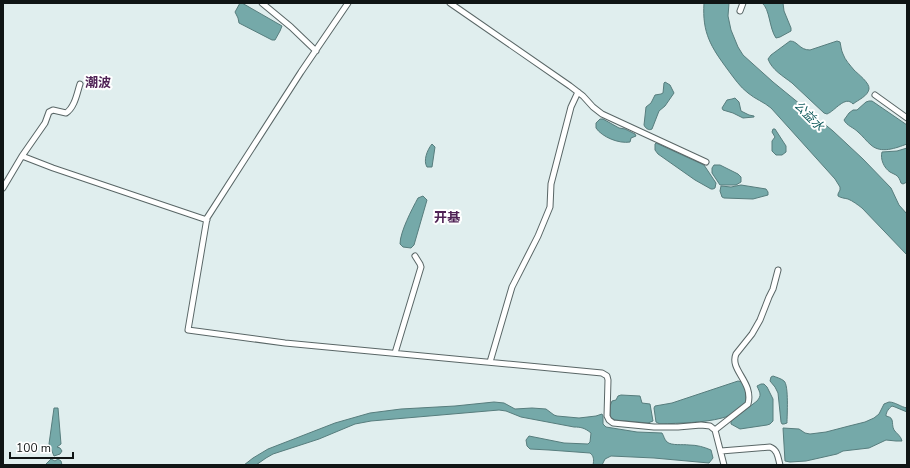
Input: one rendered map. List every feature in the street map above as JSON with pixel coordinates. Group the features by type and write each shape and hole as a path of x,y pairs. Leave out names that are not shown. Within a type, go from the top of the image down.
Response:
{"street":[{"path":"262,3 291,27 316,51"},
{"path":"348,3 213,207 206,220 188,330 285,343 604,374 607,376 608,380 606,416 609,420 613,423 654,427 710,426 715,430 724,465"},
{"path":"450,3 578,92 598,112 706,162"},
{"path":"457,8 463,3"},
{"path":"740,11 743,3"},
{"path":"3,188 22,156 45,123 50,111 66,112 71,109 80,84"},
{"path":"490,362 512,287 538,236 550,207 551,184 571,107 578,92"},
{"path":"875,95 907,118"},
{"path":"22,156 206,220"},
{"path":"395,353 421,267 415,256"},
{"path":"715,430 748,404 750,398 749,390 738,372 735,357 752,334 760,320 773,289 778,270"},
{"path":"721,451 770,447 776,451 780,465"}],"water":[{"path":"240,3 282,26 275,40 272,40 239,23 235,12"},
{"name":"公益水","path":"704,3 729,3 728,16 731,30 743,55 773,82 833,131 891,188 899,205 907,214 907,255 862,208 848,199 838,196 840,187 835,179 771,108 751,95 737,82 712,47 706,31"},
{"path":"762,3 783,3 784,11 791,31 776,38 767,10"},
{"path":"790,41 795,42 806,50 837,41 840,42 842,52 846,60 868,84 869,89 867,94 853,104 847,101 843,102 827,114 824,113 778,72 768,59"},
{"path":"665,82 670,85 674,93 665,106 659,111 651,130 646,128 644,125 646,107 651,103 655,95 663,93"},
{"path":"735,98 739,102 741,111 754,117 743,118 723,110 722,108 727,100"},
{"path":"869,101 872,101 907,125 907,144 884,150 875,148 845,122 844,120 849,113 853,110 857,110"},
{"path":"600,119 603,119 619,128 625,129 636,136 631,138 630,142 621,142 611,139 602,134 596,128 596,123"},
{"path":"773,129 775,129 786,146 786,152 782,155 776,155 772,151 772,141 775,137 772,132"},
{"path":"656,143 704,165 716,183 715,188 711,189 695,180 658,154 655,150"},
{"path":"432,144 435,147 432,167 427,167 425,162 426,156"},
{"path":"907,148 907,182 903,184 897,176 886,168 882,160 882,152 897,151"},
{"path":"714,165 720,165 738,174 741,177 741,182 736,185 720,185 712,173 712,168"},
{"path":"741,185 766,189 768,195 753,199 722,197 720,191 721,186 731,187"},
{"path":"423,196 427,200 414,245 411,248 403,247 400,244 404,227 418,198"},
{"path":"773,376 783,380 787,388 787,423 784,424 781,422 778,393 770,381 771,377"},
{"path":"738,381 743,382 746,390 746,403 729,416 699,422 660,424 656,422 655,406 672,403"},
{"path":"764,384 767,387 773,399 773,421 767,425 740,429 731,424 731,421 760,397 757,386"},
{"path":"618,396 640,396 642,403 650,404 653,421 648,423 615,420 610,417 610,406 612,401 616,400"},
{"path":"494,402 504,403 515,409 546,409 557,416 579,418 602,414 603,424 606,427 637,432 662,433 666,441 669,443 698,446 711,450 713,458 709,463 611,456 605,459 602,465 593,465 594,461 590,453 530,449 527,446 526,440 529,436 564,443 588,444 590,442 591,433 587,430 521,417 499,410 371,421 355,424 319,439 273,454 256,465 244,465 268,449 335,423 370,413 401,409"},
{"path":"889,402 907,408 907,412 892,406 886,415 892,419 894,430 900,436 902,441 886,440 869,448 843,451 837,454 806,461 785,461 783,428 799,429 810,434 826,432 865,422 874,418 879,414 884,404"},
{"path":"54,408 58,408 61,444 57,447 62,451 60,454 54,456 49,444"},
{"path":"51,459 55,461 58,459 61,461 62,465 45,465"}],"district":[{"name":"潮波","path":"98,82"},
{"name":"开基","path":"447,217"}]}
